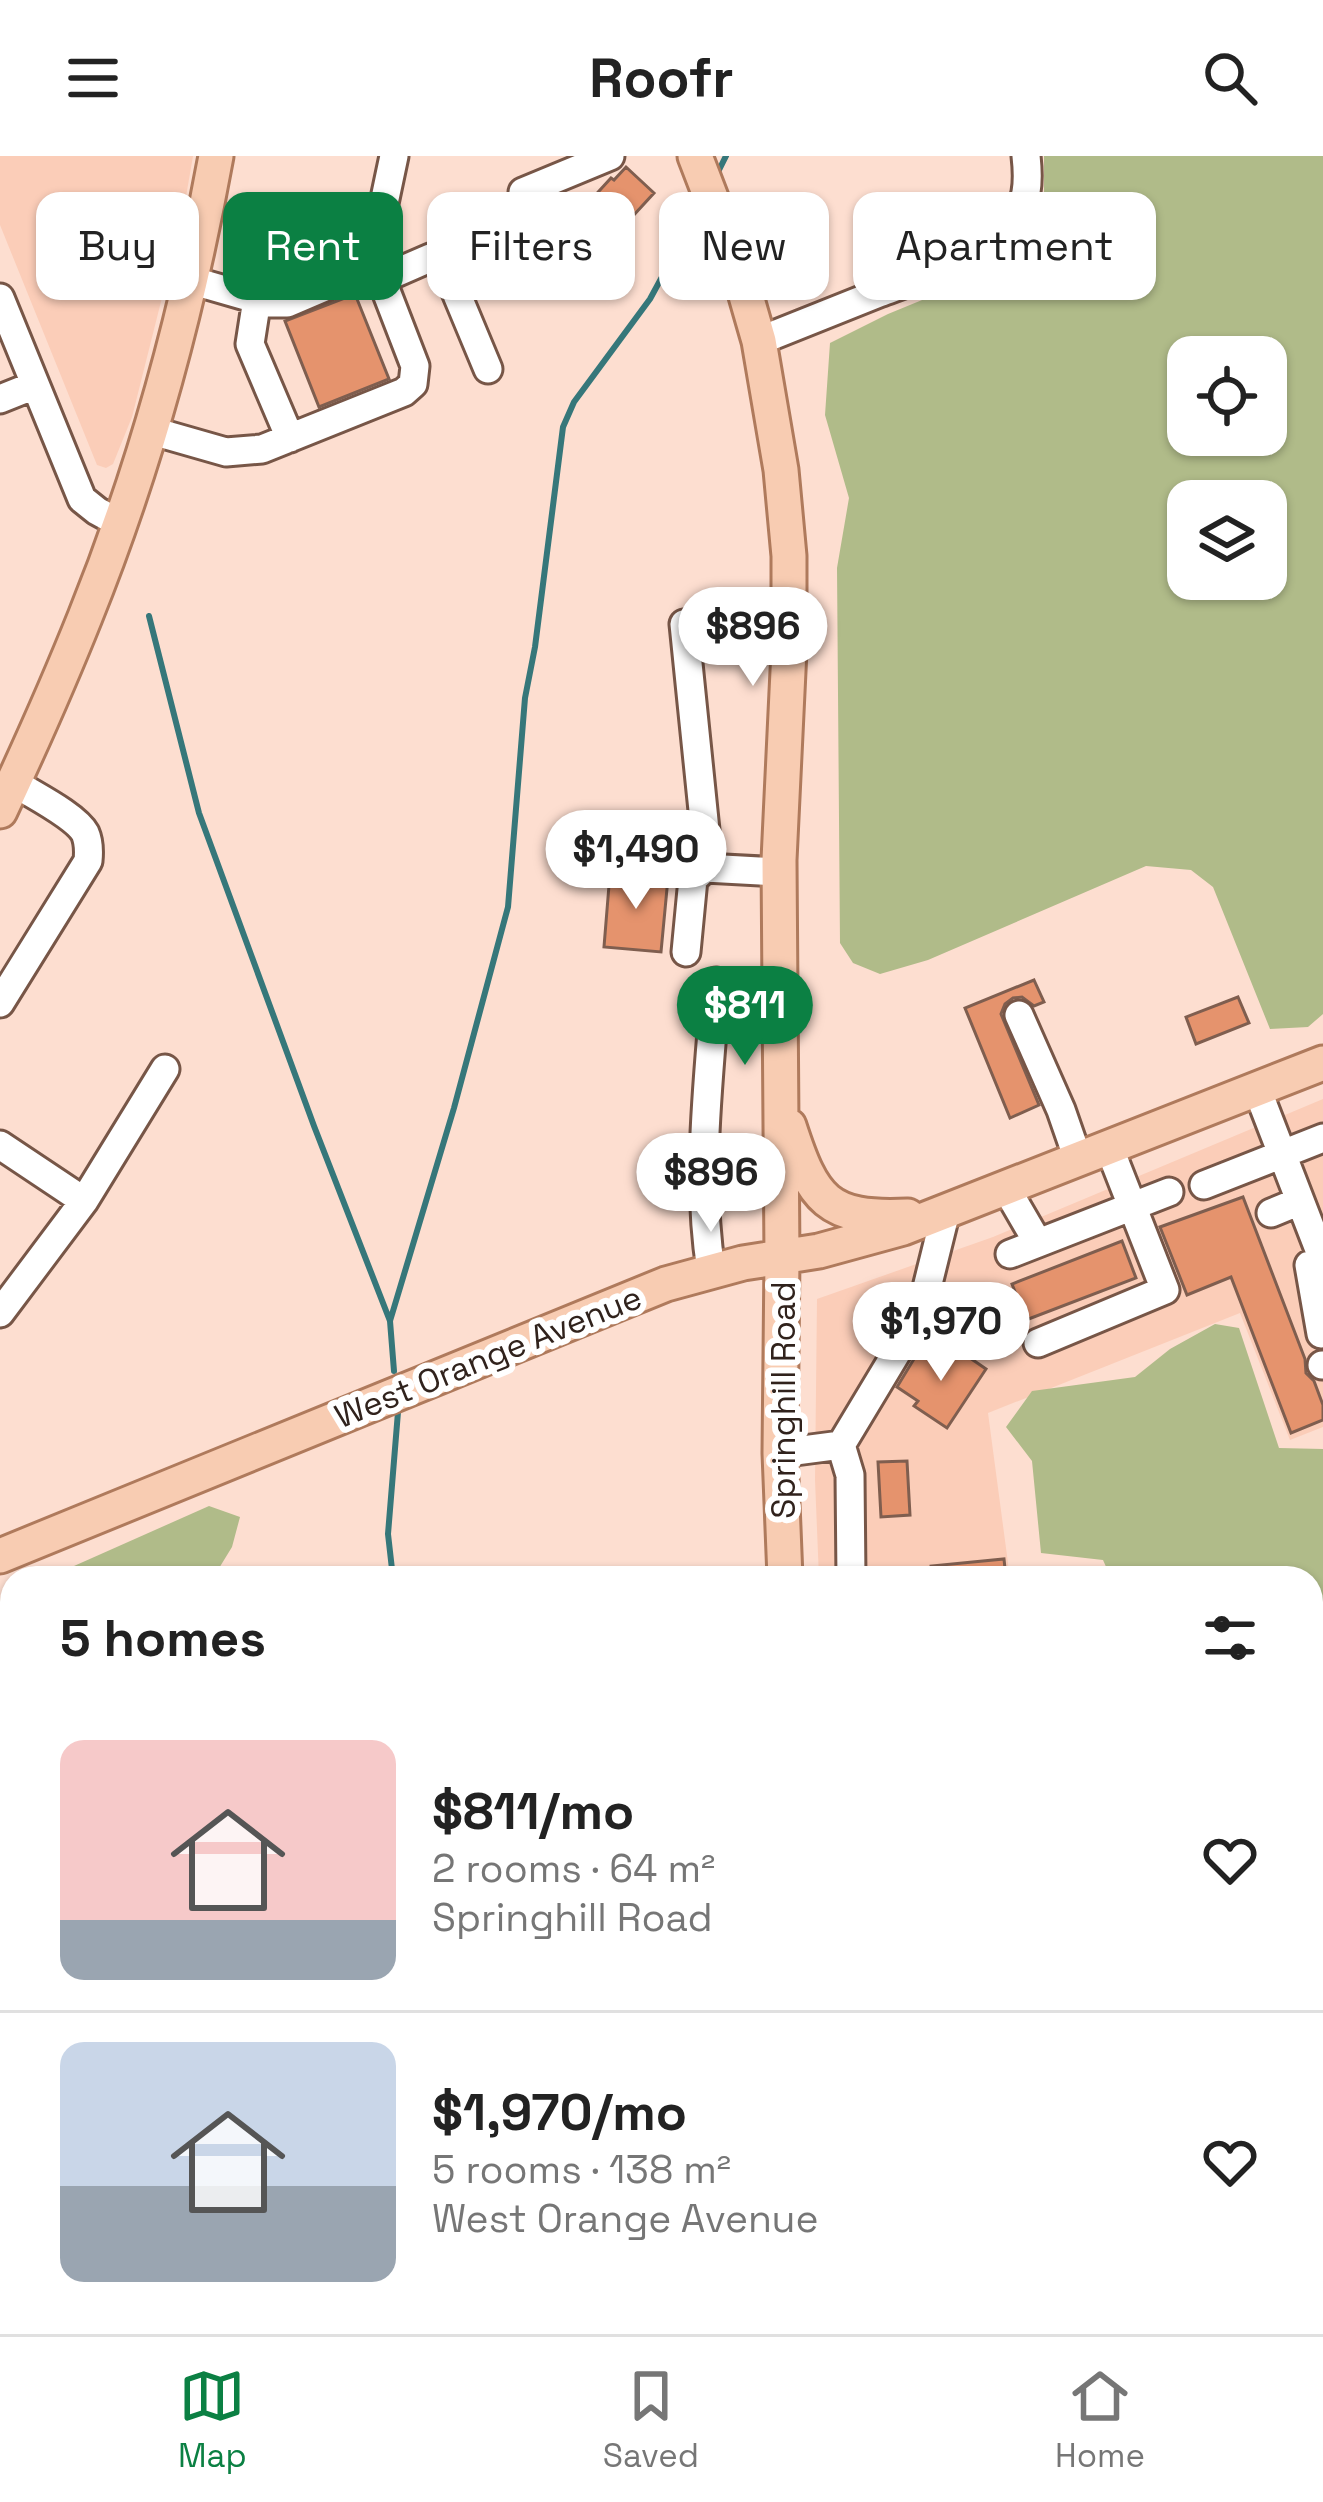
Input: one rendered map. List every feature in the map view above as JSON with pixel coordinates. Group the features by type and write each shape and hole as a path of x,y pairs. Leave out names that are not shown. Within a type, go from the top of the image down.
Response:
{"main road":[{"path":"199,237 216,156"},
{"name":"Springhill Road","path":"695,156 738,268 759,341 781,470 789,556 790,650 780,872 780,1453 785,1566"},
{"path":"7,796 87,612 119,523 185,300"},
{"name":"West Orange Avenue","path":"0,1556 624,1300 711,1270 864,1240 1323,1063"},
{"path":"781,1102 805,1168 826,1202 874,1216 946,1211"}],"street":[{"path":"386,192 394,156"},
{"path":"523,192 610,156"},
{"path":"759,341 938,270 1001,236 1025,199 1026,156"},
{"path":"403,265 430,258 443,261 488,369"},
{"path":"0,298 82,499 119,523"},
{"path":"257,300 250,344 290,438"},
{"path":"264,300 296,300"},
{"path":"149,430 226,452 262,449 404,392 413,384 416,367 390,300"},
{"path":"0,399 35,385"},
{"path":"684,624 706,868"},
{"path":"0,1003 88,861 89,848 78,824 7,796"},
{"path":"686,952 693,879 706,868 780,872"},
{"path":"711,1270 702,1167 715,994 736,1009 780,1006"},
{"path":"1019,1015 1061,1110 1132,1207 1165,1290 1038,1343"},
{"path":"0,1313 85,1201 165,1069"},
{"path":"1257,1089 1300,1201 1321,1334"},
{"path":"1204,1185 1323,1138"},
{"path":"0,1145 85,1201"},
{"path":"1006,1188 1038,1243"},
{"path":"1010,1254 1169,1192"},
{"path":"1270,1213 1300,1201"},
{"path":"851,1566 850,1475 841,1445 921,1312 946,1211"},
{"path":"780,1453 841,1445"}],"shaded area":[{"path":"0,156 193,156 187,192 36,192 36,300 161,300 132,417 113,464 106,468 97,465 0,225"},
{"path":"1323,1099 1323,1427 1290,1440 1240,1313 988,1413 1008,1566 819,1566 817,1299 993,1237"}],"green space":[{"path":"1044,156 1323,156 1323,1014 1308,1027 1270,1029 1213,887 1191,870 1146,866 928,960 880,974 853,963 840,943 837,568 849,498 825,415 830,343 922,300 1156,300 1156,192 1044,192"},
{"path":"1215,1324 1239,1328 1279,1448 1323,1449 1323,1566 1106,1566 1103,1560 1041,1553 1032,1461 1006,1427 1032,1391 1135,1377 1170,1349"},
{"path":"209,1506 240,1517 232,1547 220,1566 74,1566"}],"building":[{"path":"626,167 654,193 635,214 635,192 598,192"},
{"path":"339,300 357,300 389,379 319,407 285,321"},
{"path":"610,873 668,878 661,952 604,947"},
{"path":"1034,980 1044,1002 1034,1006 1022,997 1013,998 1001,1014 1039,1105 1010,1118 965,1008"},
{"path":"1238,997 1249,1023 1196,1044 1186,1017"},
{"path":"1243,1197 1305,1359 1306,1373 1323,1405 1323,1420 1291,1433 1231,1277 1187,1295 1160,1227"},
{"path":"1122,1241 1136,1278 1026,1320 1012,1284"},
{"path":"954,1347 986,1369 947,1428 914,1406 918,1401 897,1387 920,1349 943,1364"},
{"path":"907,1461 910,1515 881,1517 878,1462"},
{"path":"1004,1559 1005,1566 931,1566"}],"waterway":[{"path":"717,174 726,156"},
{"path":"394,1371 390,1321 508,907 525,698 563,427 574,402 659,282"},
{"path":"149,616 199,813 390,1321"},
{"path":"392,1566 388,1534 398,1412"}]}
